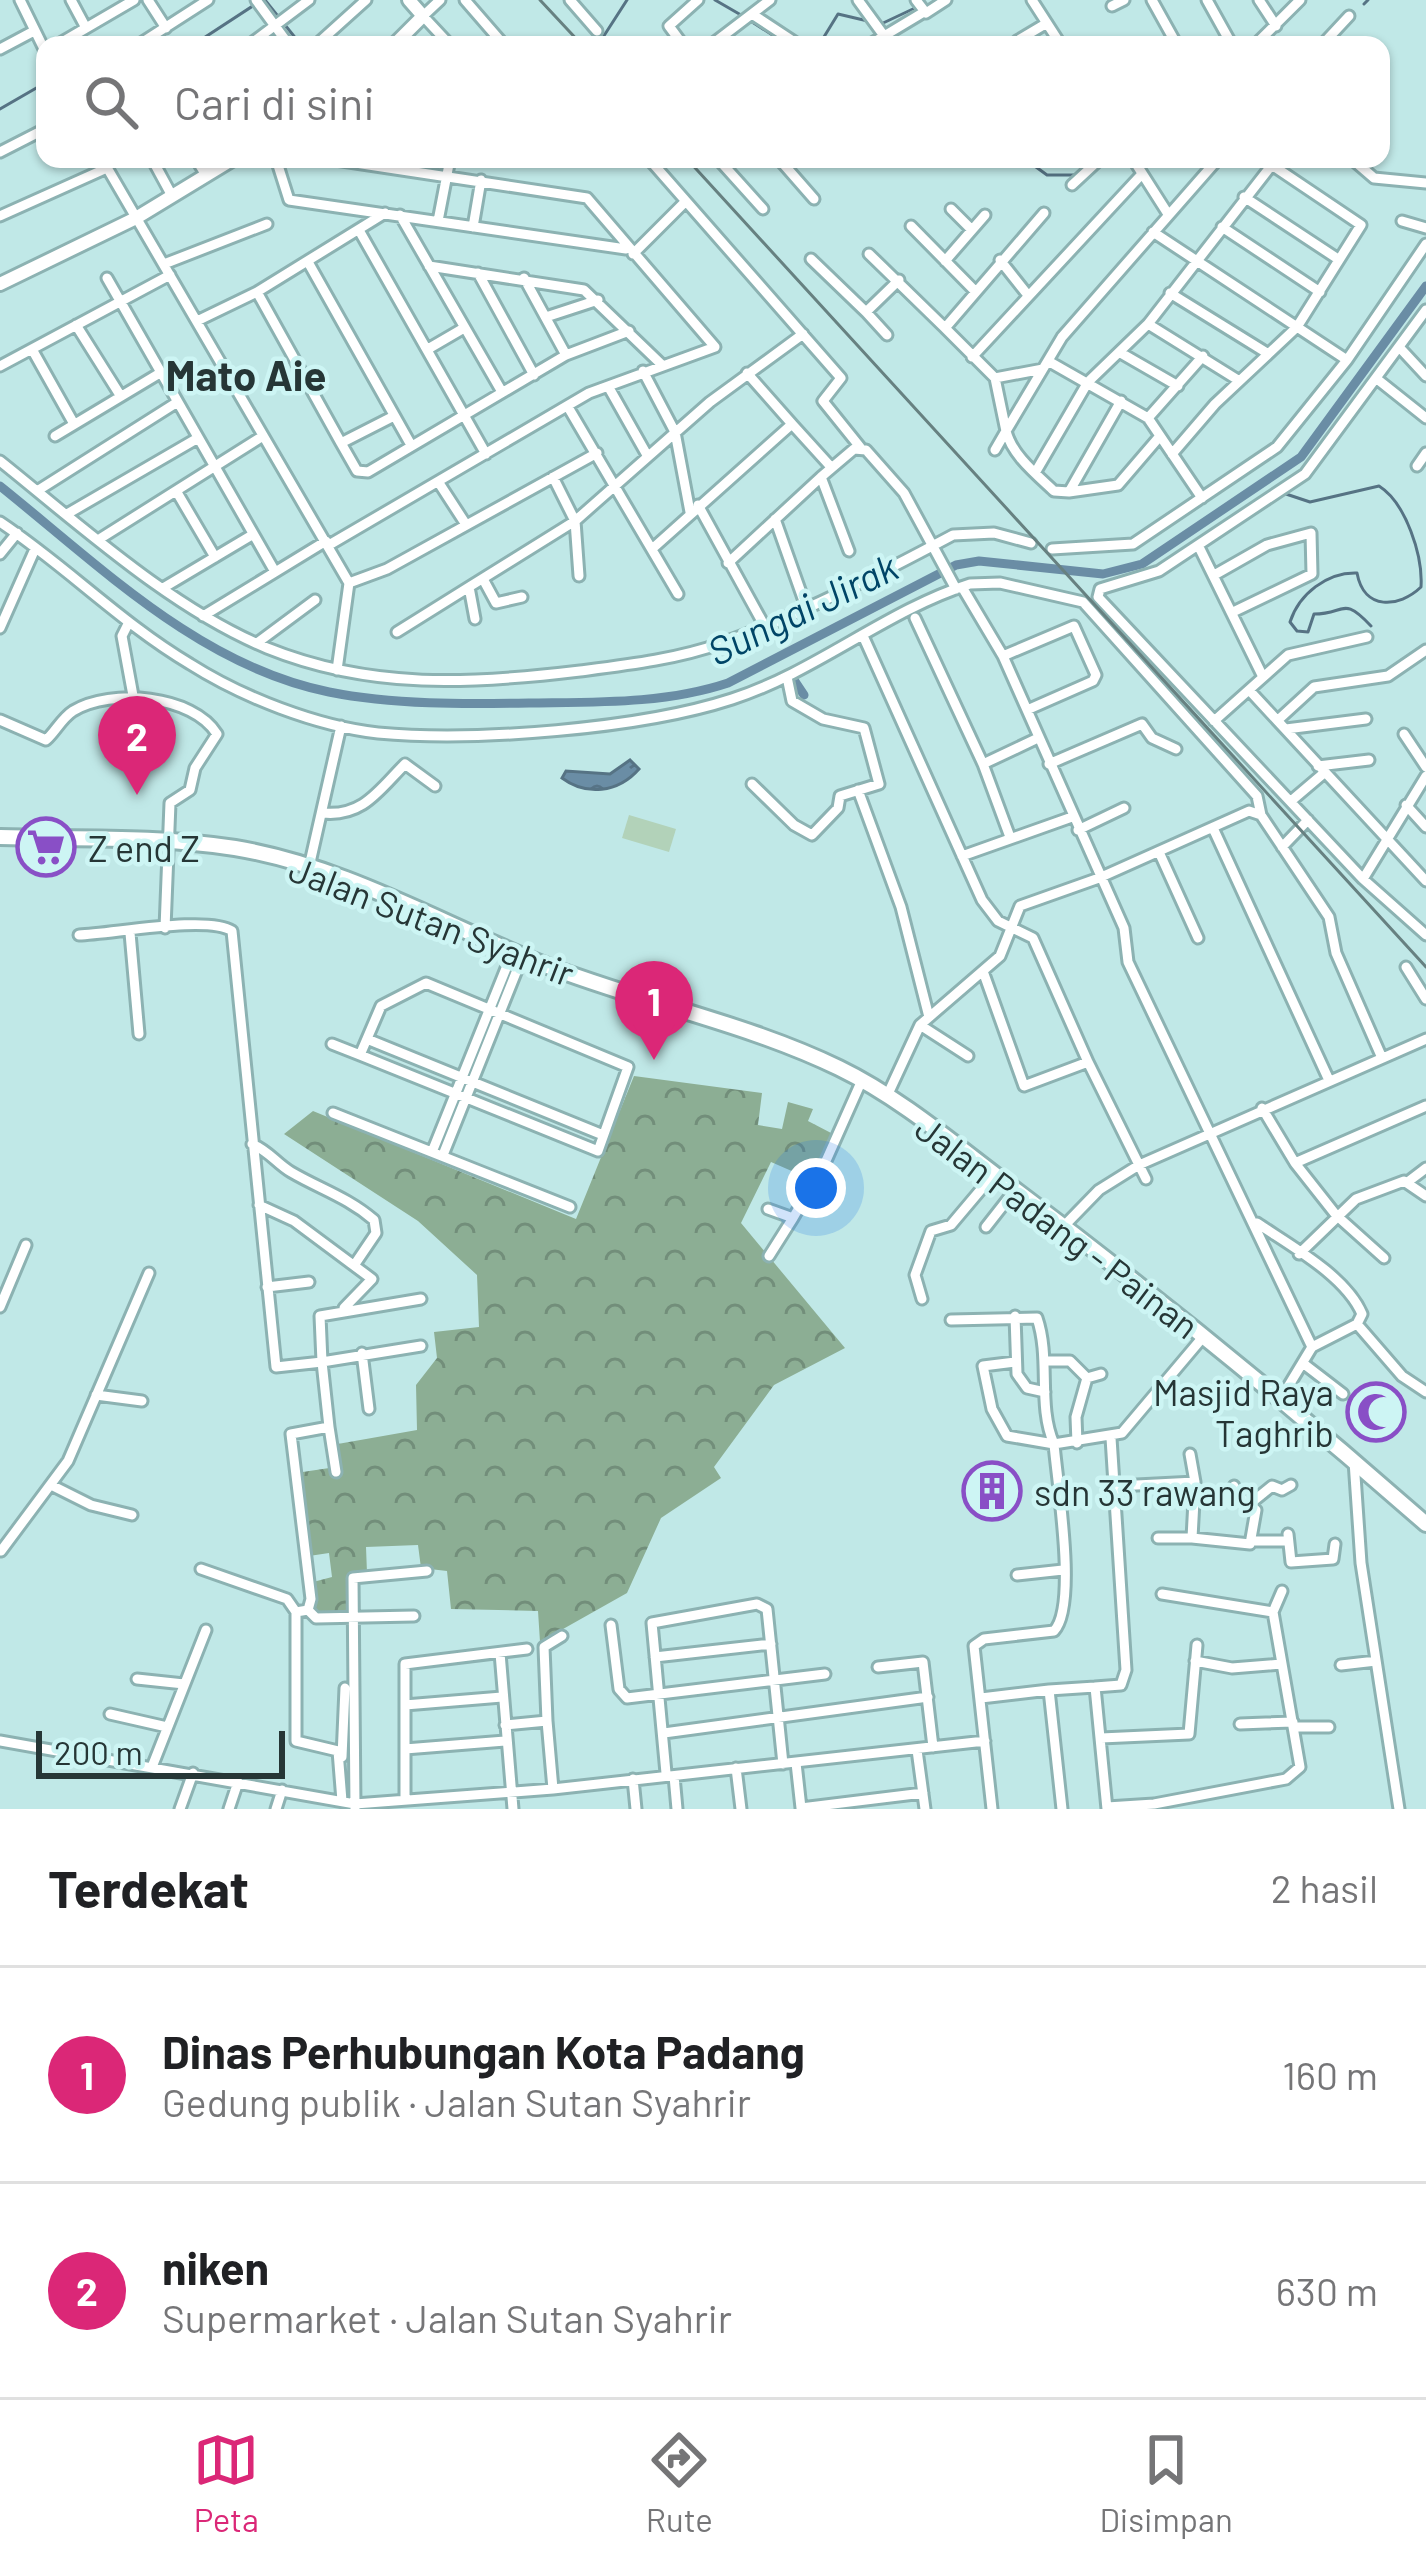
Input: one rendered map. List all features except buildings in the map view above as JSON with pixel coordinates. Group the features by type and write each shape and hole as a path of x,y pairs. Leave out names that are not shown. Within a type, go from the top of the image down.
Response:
{"main road":[{"name":"Jalan Sutan Syahrir","path":"0,837 168,841 238,848 309,867 411,904 518,953 650,1004 784,1044"},
{"name":"Jalan Padang - Painan","path":"784,1044 862,1080 1064,1226 1426,1523"}],"street":[{"path":"20,0 37,36"},
{"path":"71,0 86,28"},
{"path":"72,36 134,0"},
{"path":"148,0 166,28"},
{"path":"264,36 309,0"},
{"path":"326,36 366,0"},
{"path":"409,0 442,36"},
{"path":"403,36 440,0"},
{"path":"465,0 496,36"},
{"path":"570,0 597,31"},
{"path":"676,36 669,26 698,0"},
{"path":"746,0 750,16 784,36"},
{"path":"726,36 770,0"},
{"path":"858,0 877,26"},
{"path":"916,0 924,12"},
{"path":"877,26 946,0"},
{"path":"1112,6 1124,0"},
{"path":"1152,0 1172,36"},
{"path":"1207,0 1227,36"},
{"path":"1259,0 1276,26"},
{"path":"1265,36 1300,0"},
{"path":"1036,1 1055,36"},
{"path":"153,36 200,2"},
{"path":"258,3 282,25 286,36"},
{"path":"1330,36 1349,16"},
{"path":"1025,36 1047,23"},
{"path":"873,36 877,26"},
{"path":"0,50 34,31"},
{"path":"0,152 36,134"},
{"path":"0,216 95,168"},
{"path":"108,168 349,583 338,670"},
{"path":"157,168 171,194"},
{"path":"202,168 206,175"},
{"path":"0,284 136,218 218,168"},
{"path":"278,168 289,200 630,251"},
{"path":"203,616 274,570 439,483 568,406 715,344 587,198 391,168"},
{"path":"438,221 448,168"},
{"path":"657,168 843,380 823,401 860,448 901,488 933,548 1003,656 1124,928 1128,962 1257,1223 1312,1347"},
{"path":"726,168 763,209"},
{"path":"730,172 734,168"},
{"path":"787,168 814,199"},
{"path":"1077,181 1091,168"},
{"path":"1139,168 1168,214"},
{"path":"995,450 1046,365 1210,168"},
{"path":"1035,473 1088,382 1148,324 1263,168"},
{"path":"1172,454 1238,380 1297,327 1361,225 1276,168"},
{"path":"1362,168 1374,178 1426,183"},
{"path":"972,357 1142,174"},
{"path":"473,226 481,180"},
{"path":"1244,197 1338,259"},
{"path":"630,251 685,202"},
{"path":"951,208 972,230"},
{"path":"197,321 257,292 386,212"},
{"path":"945,328 1044,213"},
{"path":"400,215 502,392"},
{"path":"945,261 985,215"},
{"path":"1402,221 1426,228"},
{"path":"164,264 267,224"},
{"path":"911,226 974,290"},
{"path":"1222,227 1320,292"},
{"path":"360,232 486,454"},
{"path":"1153,232 1347,360"},
{"path":"1052,549 1125,547 1276,447 1347,360 1426,244"},
{"path":"869,254 995,378 1006,431 1054,491 1118,485 1160,436"},
{"path":"812,259 887,335"},
{"path":"1000,260 1027,294"},
{"path":"308,262 411,445"},
{"path":"429,266 579,288 598,300 661,364"},
{"path":"478,273 534,375"},
{"path":"0,366 170,275"},
{"path":"107,278 274,570"},
{"path":"524,278 566,355"},
{"path":"866,312 899,280"},
{"path":"257,292 360,473 566,355 629,332"},
{"path":"1170,293 1268,353"},
{"path":"546,317 598,300"},
{"path":"1426,310 1330,446 1292,484 1152,575 1100,589 1098,597 1363,879 1426,935"},
{"path":"1148,324 1238,380"},
{"path":"76,325 121,395"},
{"path":"428,349 464,328"},
{"path":"397,632 575,521 646,455 803,334"},
{"path":"1400,348 1426,376"},
{"path":"33,351 74,424"},
{"path":"1119,352 1178,386"},
{"path":"1148,418 1203,356"},
{"path":"995,378 1046,365 1121,401 1148,418 1202,498"},
{"path":"643,371 675,432 694,509 764,625"},
{"path":"55,436 160,373"},
{"path":"747,373 831,467"},
{"path":"1377,379 1426,418"},
{"path":"608,386 646,455"},
{"path":"1069,492 1121,401"},
{"path":"37,490 176,404"},
{"path":"568,406 678,594"},
{"path":"341,443 394,416"},
{"path":"652,549 792,424"},
{"path":"101,538 216,470 262,436"},
{"path":"67,514 198,438"},
{"path":"728,562 831,467 860,448"},
{"path":"349,583 387,568 597,453"},
{"path":"1417,466 1426,453"},
{"path":"0,461 203,616 256,644 338,670 407,682 501,681 619,666 719,644 969,532 1031,542"},
{"path":"553,477 575,521 580,575"},
{"path":"821,477 849,551"},
{"path":"439,483 464,523"},
{"path":"178,494 215,557"},
{"path":"776,519 805,604"},
{"path":"0,522 128,624 195,668 341,726 379,733 472,733 693,710 792,675 957,587 1000,583 1083,602 1258,798 1261,815 1329,917 1334,946 1382,1058"},
{"path":"0,554 17,533"},
{"path":"1216,574 1268,544 1311,533 1312,574 1233,611"},
{"path":"163,587 252,535"},
{"path":"1198,547 1216,574 1263,677"},
{"path":"0,628 35,549"},
{"path":"483,579 496,603 522,597"},
{"path":"470,587 475,619"},
{"path":"256,644 315,600"},
{"path":"915,618 983,764 1010,837"},
{"path":"128,624 122,636 134,701"},
{"path":"1003,656 1074,626 1096,675 1027,710"},
{"path":"1214,721 1302,649 1367,637"},
{"path":"864,638 982,900 1008,927"},
{"path":"1282,724 1314,687 1388,676 1426,650"},
{"path":"752,784 794,825 812,835 838,808 840,796 879,784 868,733 804,710 792,701 792,675"},
{"path":"1249,690 1423,873"},
{"path":"0,720 46,740 73,711 134,701 195,710 217,732 195,768 190,790 170,803 165,928"},
{"path":"1282,724 1366,719"},
{"path":"1049,764 1144,724 1152,738 1176,749"},
{"path":"309,867 341,726"},
{"path":"1363,879 1426,774 1404,734"},
{"path":"983,764 1038,738"},
{"path":"1291,802 1321,769 1369,760"},
{"path":"322,814 343,815 361,808 406,764 435,786"},
{"path":"858,790 901,908 924,1021 968,1056"},
{"path":"1406,805 1426,827"},
{"path":"1078,830 1124,808"},
{"path":"887,1097 924,1021 1000,956 1008,927 1028,902 1099,878 1249,811 1261,815"},
{"path":"962,856 1072,817"},
{"path":"1282,847 1308,820"},
{"path":"1213,828 1328,1078"},
{"path":"1160,851 1198,938"},
{"path":"1008,927 1016,925 1034,938 1146,1179"},
{"path":"79,935 223,926 232,931 276,1367 421,1346"},
{"path":"130,934 139,1034"},
{"path":"437,1154 518,953"},
{"path":"1406,968 1426,999"},
{"path":"984,974 1024,1086 1088,1062"},
{"path":"332,1044 598,1151 626,1062 426,983 381,1006 361,1055"},
{"path":"368,1039 603,1135"},
{"path":"1064,1226 1099,1190 1139,1165 1328,1078 1426,1039"},
{"path":"770,1256 825,1163 862,1080"},
{"path":"1295,1163 1426,1106"},
{"path":"1262,1108 1295,1163 1336,1215 1384,1258"},
{"path":"333,1113 570,1207"},
{"path":"252,1144 292,1172 340,1193 374,1220 376,1233 355,1264"},
{"path":"1299,1254 1356,1199 1409,1181 1426,1168"},
{"path":"922,1299 915,1275 932,1232 951,1225 994,1174"},
{"path":"1409,1181 1426,1196"},
{"path":"986,1227 1015,1190"},
{"path":"259,1205 294,1221 355,1264 372,1283 340,1312"},
{"path":"768,1209 793,1218"},
{"path":"1257,1223 1353,1297 1362,1314 1357,1324 1312,1347 1280,1400"},
{"path":"0,1307 26,1245"},
{"path":"0,1551 52,1486 149,1273"},
{"path":"267,1287 309,1282"},
{"path":"336,1472 317,1321 340,1312 421,1299"},
{"path":"1015,1316 1015,1362 1027,1388 1045,1392"},
{"path":"951,1320 1037,1318 1045,1360 1046,1424 1054,1444 1064,1614 1054,1631 984,1640 974,1646 992,1809"},
{"path":"1357,1324 1402,1376 1426,1392"},
{"path":"1015,1362 982,1366 992,1409 1007,1436 1077,1443 1112,1438 1135,1423 1203,1337"},
{"path":"362,1353 369,1409"},
{"path":"1045,1360 1070,1361 1087,1378"},
{"path":"1304,1364 1343,1394"},
{"path":"1087,1378 1102,1374"},
{"path":"1077,1443 1076,1417 1087,1378"},
{"path":"96,1395 142,1401"},
{"path":"328,1427 291,1434 302,1611 296,1741 333,1749 342,1757"},
{"path":"981,1698 1121,1685 1126,1670 1112,1438"},
{"path":"1190,1454 1195,1482 1192,1538"},
{"path":"1354,1461 1356,1522 1399,1809"},
{"path":"1117,1486 1195,1482"},
{"path":"1251,1503 1272,1486 1282,1490 1291,1485"},
{"path":"52,1486 91,1505 132,1515"},
{"path":"1234,1486 1236,1494 1256,1510 1253,1541"},
{"path":"1159,1538 1247,1546 1288,1537 1288,1560 1297,1562 1333,1559 1335,1544"},
{"path":"201,1569 287,1599 316,1618 414,1616"},
{"path":"1017,1575 1064,1570"},
{"path":"355,1806 355,1574 427,1571"},
{"path":"1095,1687 1107,1808 1197,1803 1298,1774 1274,1612 1282,1591"},
{"path":"1162,1594 1274,1612"},
{"path":"677,1809 659,1694 655,1619 757,1604 766,1609 779,1718 801,1809 863,1805 923,1793"},
{"path":"611,1625 621,1694 659,1694 825,1674"},
{"path":"152,1767 206,1630"},
{"path":"553,1789 544,1647 562,1636"},
{"path":"655,1657 771,1644"},
{"path":"1100,1738 1189,1734 1197,1645"},
{"path":"405,1799 409,1661 527,1649"},
{"path":"500,1653 512,1809"},
{"path":"878,1667 920,1660 932,1748"},
{"path":"1195,1661 1232,1668 1281,1664"},
{"path":"1341,1665 1376,1661"},
{"path":"137,1679 184,1684"},
{"path":"342,1801 345,1688"},
{"path":"1049,1690 1062,1809"},
{"path":"664,1733 928,1696"},
{"path":"405,1705 502,1697"},
{"path":"110,1714 167,1727"},
{"path":"505,1725 547,1721"},
{"path":"1240,1724 1329,1727"},
{"path":"0,1741 355,1806 985,1741"},
{"path":"405,1749 505,1741"},
{"path":"917,1750 925,1809"},
{"path":"736,1768 741,1809"},
{"path":"180,1809 193,1773"},
{"path":"633,1780 636,1809"},
{"path":"229,1809 238,1782"},
{"path":"276,1809 282,1790"},
{"path":"464,1796 465,1809"}],"green space":[{"path":"629,815 676,829 669,852 622,838"},
{"path":"634,1076 762,1093 758,1125 782,1129 788,1102 813,1109 808,1121 833,1134 810,1179 771,1162 741,1223 845,1348 774,1385 714,1467 721,1478 661,1518 627,1593 540,1642 538,1611 451,1609 447,1571 421,1568 418,1545 366,1547 367,1573 350,1574 350,1614 313,1611 313,1582 332,1577 329,1553 309,1556 296,1473 336,1467 332,1445 417,1430 416,1385 437,1358 434,1332 479,1327 477,1275 418,1221 284,1134 313,1111 576,1219"}],"water":[{"path":"630,760 639,769 612,787 581,788 562,778 566,771 610,774"}],"waterway":[{"path":"207,36 262,0"},
{"path":"265,0 294,36"},
{"path":"604,36 627,0"},
{"path":"715,0 741,15"},
{"path":"1364,4 1368,0"},
{"path":"881,24 915,8"},
{"path":"825,36 838,14 872,22"},
{"path":"749,20 774,36"},
{"path":"0,109 36,88"},
{"path":"1037,168 1047,175 1075,175"},
{"name":"Sungai Jirak","path":"0,486 154,609 237,660 282,679 329,692 429,703 605,702 680,695 728,683 956,565 979,561 1103,574 1142,564 1301,457 1426,286"},
{"path":"1283,493 1310,502 1379,486 1405,517 1416,546 1421,587 1403,599 1383,602 1367,594 1357,573 1335,576 1307,594 1290,622 1297,631 1308,632 1314,614 1344,608 1371,626"},
{"path":"794,680 804,695"}],"railway":[{"path":"540,0 574,36"},
{"path":"695,168 1426,967"}],"place":[{"name":"niken","path":"137,795"},
{"name":"Z end Z","path":"46,847"},
{"name":"Dinas Perhubungan Kota Padang","path":"654,1060"},
{"name":"Masjid Raya Taghrib","path":"1376,1412"},
{"name":"sdn 33 rawang","path":"992,1491"}],"district":[{"name":"Mato Aie","path":"246,374"}]}
